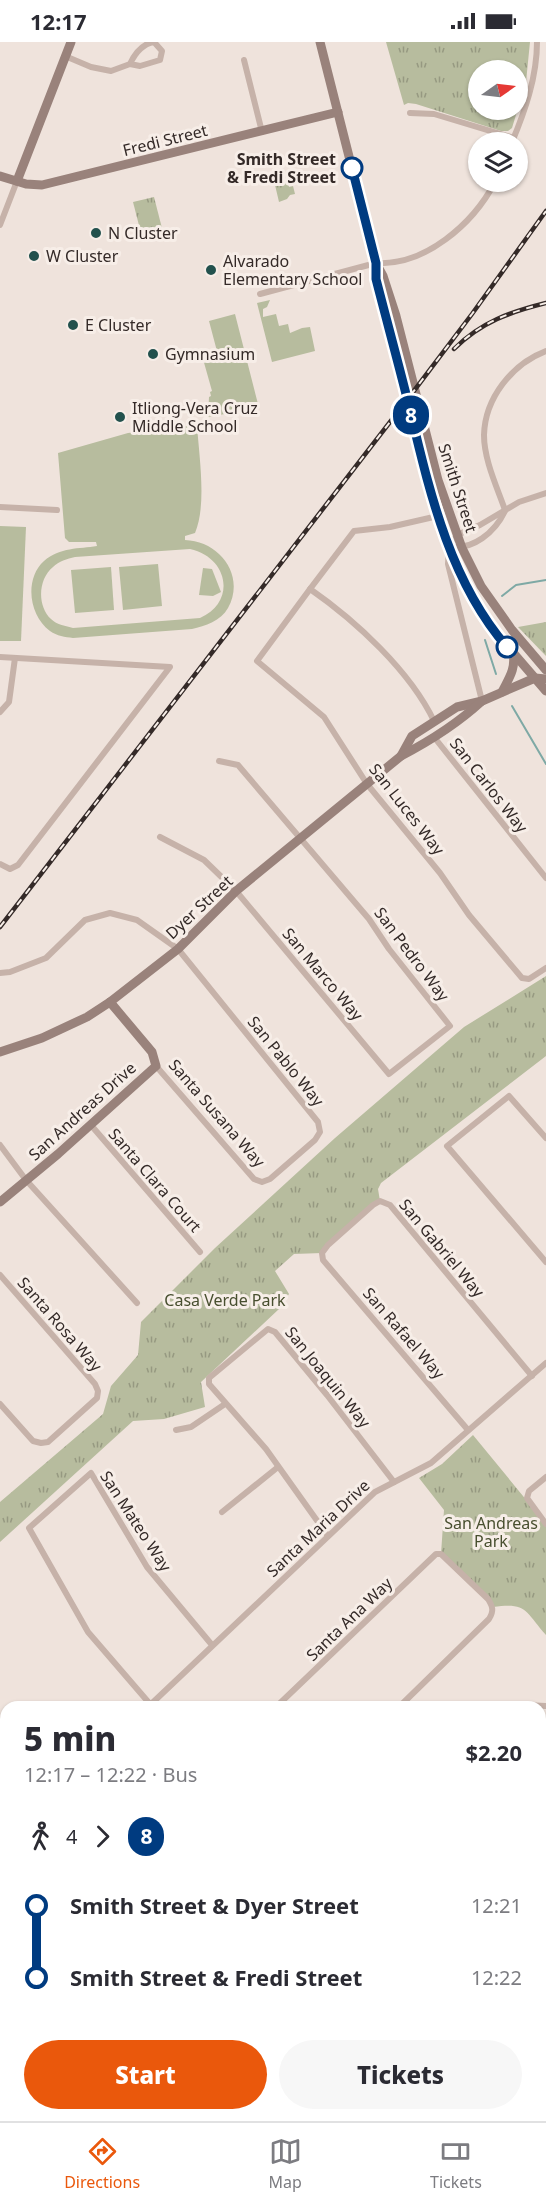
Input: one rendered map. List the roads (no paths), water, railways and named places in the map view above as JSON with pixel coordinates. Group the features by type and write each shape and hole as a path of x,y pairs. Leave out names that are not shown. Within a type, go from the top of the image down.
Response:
{"street":[{"path":"0,225 71,42"},
{"path":"65,56 92,67 111,71 130,64 140,66 151,64 160,60 162,51 154,42 148,43 134,55 130,64"},
{"name":"Smith Street","path":"320,42 376,263 376,279 426,479 438,516 470,591 496,633 546,691"},
{"path":"517,132 532,84 537,42"},
{"path":"537,50 545,50"},
{"path":"244,60 262,132"},
{"name":"Fredi Street","path":"0,176 28,185 42,185 338,112"},
{"path":"411,113 434,114 489,132"},
{"path":"260,294 376,263 392,264 430,249 463,224 488,192"},
{"name":"Smith Street","path":"376,263 383,276 396,316 438,480 462,548 481,586 512,630 545,668"},
{"path":"546,351 532,356 504,380 491,405 484,435 490,466 506,510 492,531 462,548 449,546 457,535 480,525 506,510 519,502 546,493"},
{"path":"0,507 57,510"},
{"path":"434,721 399,669 357,627 310,589 354,531 390,528 438,516"},
{"name":"Smith Street","path":"449,546 448,564 482,701"},
{"name":"San Luces Way","path":"310,589 257,660 324,717 367,784 522,978 529,979 546,968"},
{"path":"502,692 513,671 513,653"},
{"path":"0,657 170,667 18,865 10,869 0,864"},
{"path":"0,712 9,702 15,658"},
{"name":"Dyer Street","path":"401,756 412,736 434,721 457,707 482,701 535,678 545,668"},
{"name":"Dyer Street","path":"535,678 546,679"},
{"name":"Dyer Street","path":"0,1052 42,1038 87,1017 110,1002 178,949 236,891 401,756 465,717 482,701"},
{"name":"San Carlos Way","path":"434,737 546,878"},
{"path":"219,761 238,765 301,839"},
{"name":"San Marco Way","path":"160,837 204,860 236,891 389,1074"},
{"name":"San Pedro Way","path":"301,839 369,919 389,949 450,1026 389,1074"},
{"path":"0,973 10,972 46,958 85,920 110,914 137,920 178,949"},
{"name":"San Pablo Way","path":"178,949 318,1122 321,1132 315,1140 270,1179 262,1182"},
{"name":"Santa Susana Way","path":"110,1002 152,1052 156,1066 254,1179 262,1182"},
{"name":"San Andreas Drive","path":"0,1202 156,1066"},
{"path":"546,1138 509,1096 447,1146 546,1262"},
{"name":"Santa Clara Court","path":"90,1124 201,1252"},
{"path":"0,1145 27,1180 137,1304"},
{"name":"San Gabriel Way","path":"322,1253 327,1245 373,1205 380,1201 390,1204 532,1376"},
{"name":"San Rafael Way","path":"322,1253 323,1260 468,1430"},
{"name":"Santa Rosa Way","path":"0,1275 95,1384 98,1391 97,1398 48,1442 41,1443 33,1442 0,1404"},
{"name":"San Joaquin Way","path":"225,1404 209,1384 209,1378 268,1329 275,1332 394,1482"},
{"name":"Santa Maria Drive","path":"154,1701 375,1491 431,1463 546,1364"},
{"path":"176,1430 191,1427 225,1404 266,1449 328,1536"},
{"path":"222,1512 278,1467"},
{"name":"San Mateo Way","path":"145,1701 88,1632 29,1528 91,1473 147,1567 212,1645"},
{"path":"546,1477 529,1491 527,1498 546,1524"},
{"name":"Santa Ana Way","path":"282,1701 436,1554 441,1554 488,1599 493,1607 493,1613 405,1701"}],"waterway":[{"path":"502,596 516,585 546,580"},
{"path":"485,640 496,674"},
{"path":"512,706 546,764"}],"railway":[{"path":"0,927 407,400 546,211"},
{"path":"454,349 485,325 520,310 546,303"}],"place":[{"name":"Smith Street & Fredi Street","path":"352,168"},
{"name":"N Cluster","path":"96,233"},
{"name":"W Cluster","path":"34,256"},
{"name":"Alvarado Elementary School","path":"211,270"},
{"name":"E Cluster","path":"73,325"},
{"name":"Gymnasium","path":"153,354"},
{"name":"Itliong-Vera Cruz Middle School","path":"120,417"}],"park label":[{"name":"Casa Verde Park","path":"225,1300"},
{"name":"San Andreas Park","path":"491,1532"}]}
